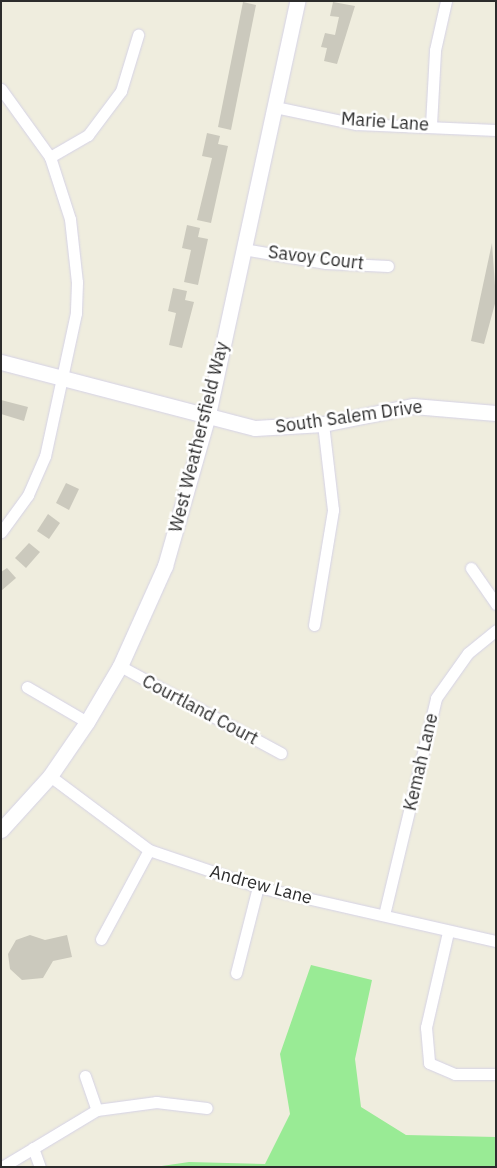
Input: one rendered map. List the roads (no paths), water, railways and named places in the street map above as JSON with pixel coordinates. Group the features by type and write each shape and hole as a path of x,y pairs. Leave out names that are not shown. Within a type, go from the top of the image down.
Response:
{"street":[{"name":"West Weathersfield Way","path":"1,830 50,776 87,722 120,666 173,543 207,419 297,1"},
{"path":"431,125 435,50 446,1"},
{"path":"50,157 88,135 122,92 138,35"},
{"path":"1,532 39,472 76,313 76,263 70,220 50,157 3,95"},
{"name":"Marie Lane","path":"275,107 356,124 431,125 496,130"},
{"name":"Savoy Court","path":"243,249 326,263 388,266"},
{"name":"South Salem Drive","path":"1,362 207,419 255,428 323,424 414,406 496,413"},
{"path":"314,625 333,510 323,424"},
{"path":"471,568 496,604"},
{"name":"Kemah Lane","path":"384,915 436,698 468,654 496,630"},
{"name":"Courtland Court","path":"120,666 281,753"},
{"path":"27,687 87,722"},
{"name":"Andrew Lane","path":"50,776 149,850 258,887 384,915 448,932 496,941"},
{"path":"101,939 149,850"},
{"path":"236,973 258,887"},
{"path":"448,932 426,1027 429,1063 455,1074 496,1074"},
{"path":"85,1076 97,1110"},
{"path":"2,1167 97,1110 156,1102 207,1108"},
{"path":"33,1148 40,1167"}]}
